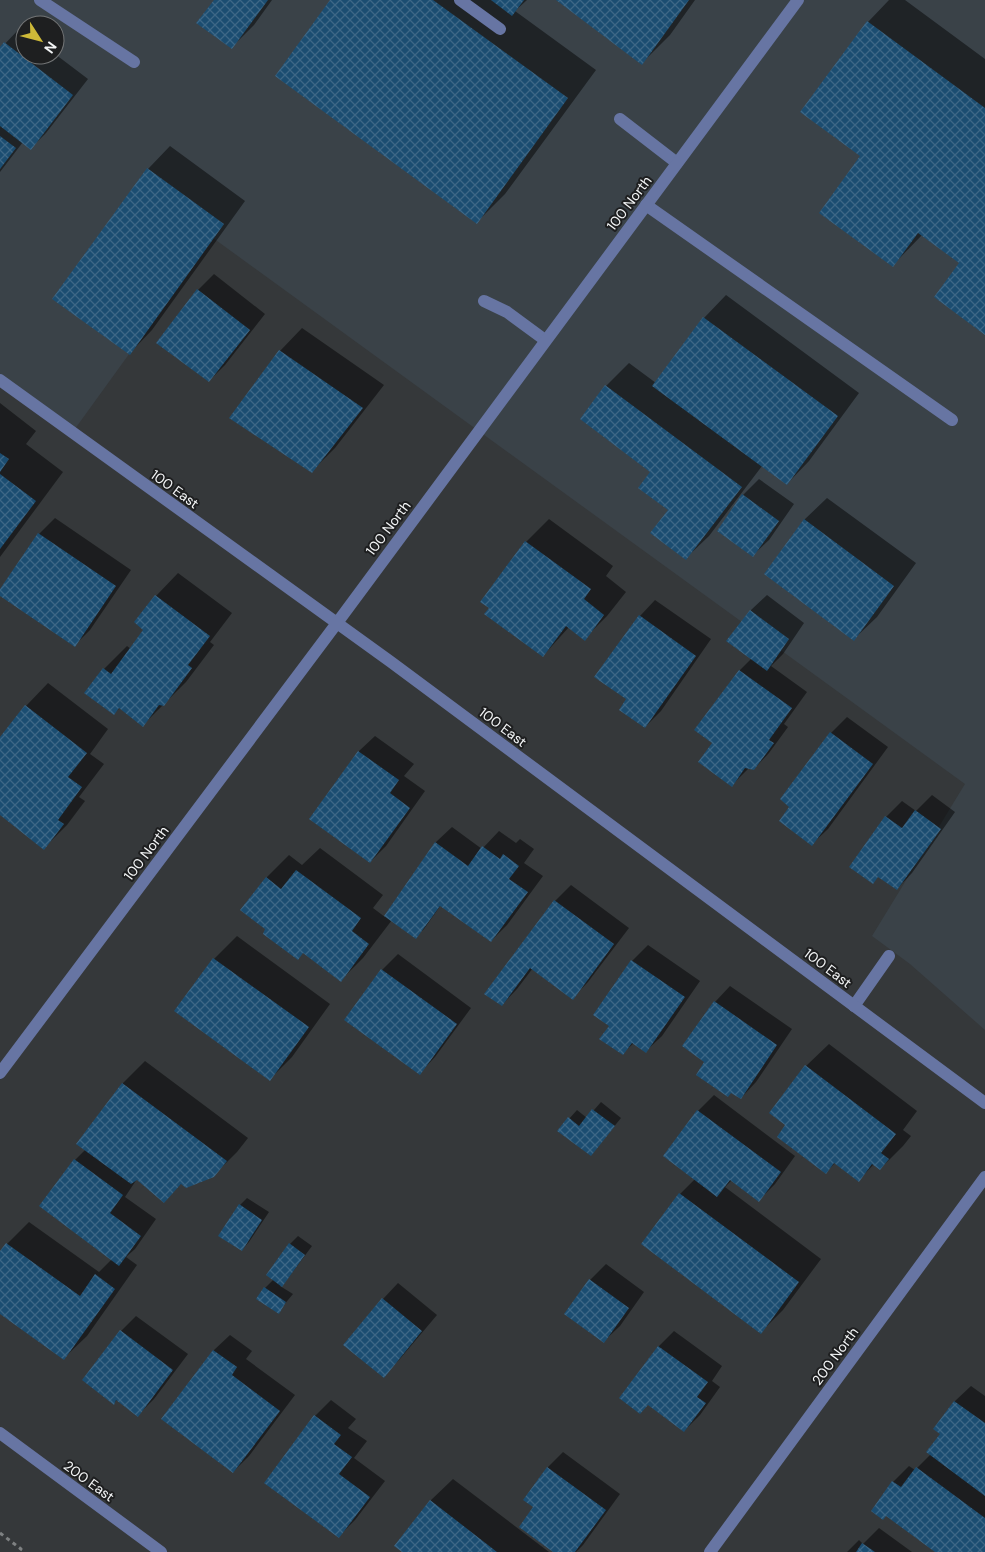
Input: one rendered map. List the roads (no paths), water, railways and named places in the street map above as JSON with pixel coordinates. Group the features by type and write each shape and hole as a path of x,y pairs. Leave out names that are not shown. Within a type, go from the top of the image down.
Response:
{"street":[{"path":"40,0 134,62"},
{"path":"460,0 500,29"},
{"name":"100 North","path":"0,1073 337,624 798,0"},
{"path":"620,119 677,163"},
{"path":"646,206 952,420"},
{"path":"484,301 507,312 545,340"},
{"name":"100 East","path":"0,380 337,624 985,1102"},
{"path":"854,1006 889,956"},
{"name":"200 North","path":"710,1552 985,1177"},
{"name":"200 East","path":"0,1433 161,1552"}]}
